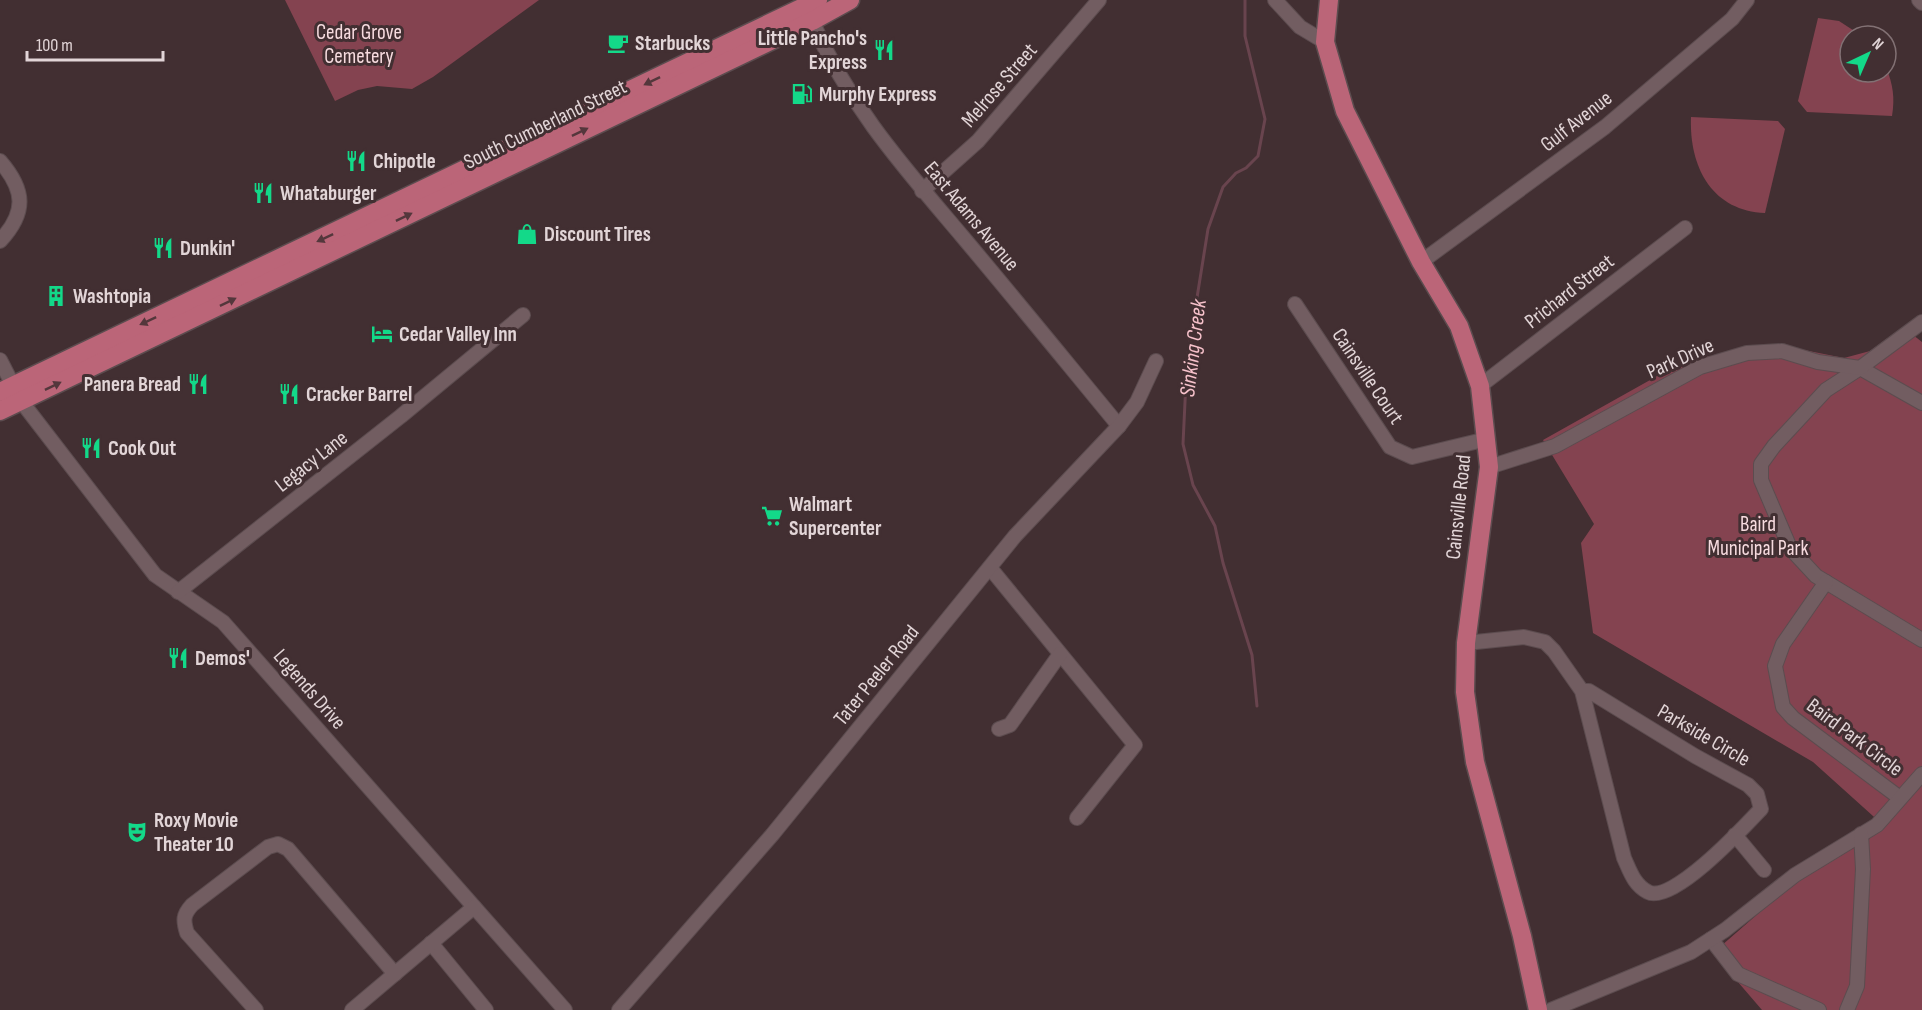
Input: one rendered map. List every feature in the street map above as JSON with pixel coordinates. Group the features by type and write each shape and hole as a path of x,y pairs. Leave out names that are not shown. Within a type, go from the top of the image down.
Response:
{"main road":[{"name":"South Cumberland Street","path":"0,411 12,393 818,0"},
{"name":"South Cumberland Street","path":"12,393 812,21 850,0"},
{"name":"Cainsville Road","path":"1329,0 1325,42 1345,111 1421,262 1459,326 1480,386 1489,467 1466,644 1465,692 1476,762 1522,936 1538,1010"}],"street":[{"name":"Melrose Street","path":"922,191 978,141 1099,0"},
{"path":"1275,0 1300,27 1325,42"},
{"name":"Gulf Avenue","path":"1421,262 1605,126 1732,19 1747,0"},
{"name":"East Adams Avenue","path":"812,21 851,97 922,191 1119,426"},
{"path":"0,161 13,176 20,199 15,223 0,241"},
{"name":"Prichard Street","path":"1480,386 1684,228"},
{"name":"Cainsville Court","path":"1295,304 1390,447 1412,457 1487,439"},
{"name":"Legacy Lane","path":"178,592 401,416 523,315"},
{"path":"1922,322 1826,390 1774,446 1761,464 1761,480 1790,548 1802,563 1826,582 1922,640"},
{"name":"Park Drive","path":"1489,467 1555,446 1700,367 1747,353 1782,351 1818,362 1860,368"},
{"name":"Legends Drive","path":"0,360 12,393 155,575 178,592 200,603 223,622 565,1010"},
{"name":"Tater Peeler Road","path":"619,1010 772,835 1046,501 1119,426 1137,402 1156,361"},
{"path":"1860,368 1922,403"},
{"path":"991,569 1135,745 1077,819"},
{"name":"Baird Park Circle","path":"1826,582 1783,644 1775,666 1783,707 1793,718 1900,798"},
{"name":"Parkside Circle","path":"1466,644 1524,637 1545,642 1582,691 1624,858 1634,880 1649,893 1664,894 1710,859 1761,809 1757,794 1748,785 1695,756 1589,691 1582,691"},
{"path":"999,729 1010,725 1060,654"},
{"name":"Baird Park Circle","path":"1551,1010 1691,952 1712,939 1795,875 1877,825 1922,774"},
{"path":"1847,1010 1857,986 1863,869 1862,834"},
{"path":"1735,836 1764,870"},
{"path":"256,1010 187,933 183,922 184,914 192,905 268,847 278,844 288,849 395,974"},
{"path":"360,1007 474,907"},
{"path":"1712,939 1737,974 1820,1010"},
{"path":"431,943 486,1010"}],"green space":[{"name":"Cedar Grove Cemetery","path":"285,0 539,0 433,77 412,89 377,86 358,90 335,101"},
{"path":"1818,18 1839,21 1844,24 1838,24 1838,84 1891,84 1893,91 1892,116 1807,112 1798,101"},
{"path":"1691,117 1778,121 1785,129 1765,213 1746,210 1730,204 1717,195 1707,183 1694,152"},
{"name":"Baird Municipal Park","path":"1903,327 1922,342 1922,1010 1762,1010 1713,953 1785,890 1883,825 1813,762 1593,633 1581,543 1594,524 1543,440 1684,361 1761,346 1794,348 1844,358 1870,351"}],"waterway":[{"name":"Sinking Creek","path":"1245,0 1245,36 1265,119 1258,156 1246,168 1236,173 1223,187 1208,229 1187,360 1183,444 1193,485 1215,526 1223,563 1252,655 1257,706"}],"place":[{"name":"Starbucks","path":"618,43"},
{"name":"Little Pancho's Express","path":"884,50"},
{"name":"Murphy Express","path":"802,94"},
{"name":"Chipotle","path":"356,161"},
{"name":"Whataburger","path":"263,193"},
{"name":"Discount Tires","path":"527,234"},
{"name":"Dunkin'","path":"163,248"},
{"name":"Washtopia","path":"56,296"},
{"name":"Cedar Valley Inn","path":"382,334"},
{"name":"Panera Bread","path":"198,384"},
{"name":"Cracker Barrel","path":"289,394"},
{"name":"Cook Out","path":"91,448"},
{"name":"Walmart Supercenter","path":"772,516"},
{"name":"Demos'","path":"178,658"},
{"name":"Roxy Movie Theater 10","path":"137,832"}]}
